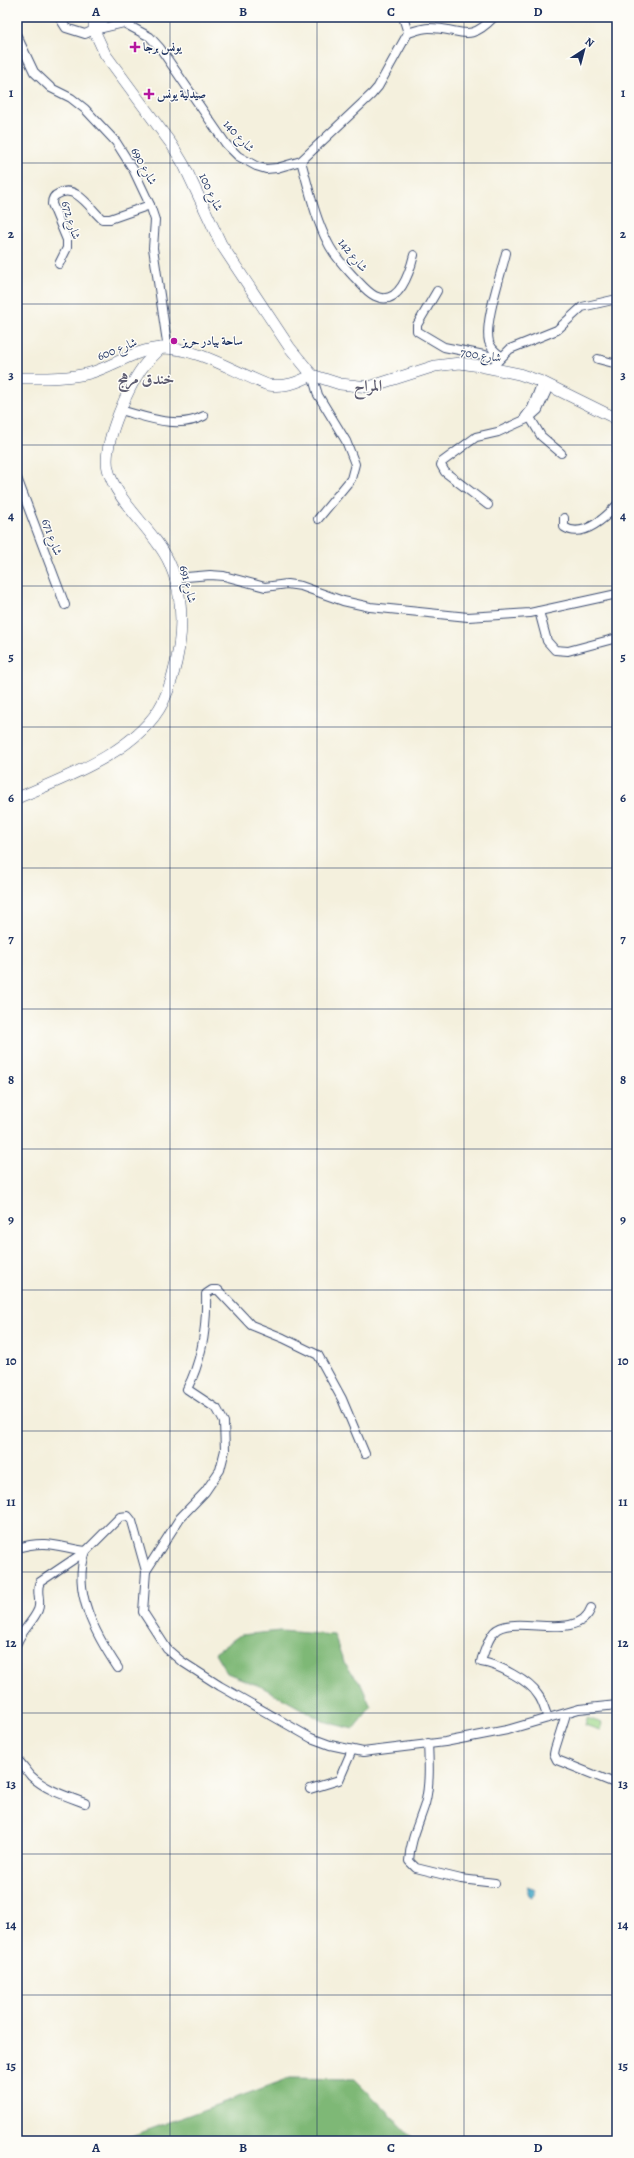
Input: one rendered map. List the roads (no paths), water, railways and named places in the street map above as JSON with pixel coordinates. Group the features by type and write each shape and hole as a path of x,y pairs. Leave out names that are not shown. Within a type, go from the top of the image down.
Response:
{"main road":[{"name":"شارع 100","path":"95,17 94,30 105,54 181,160 221,244 241,277 290,348 312,375"},
{"name":"شارع 600","path":"17,378 67,377 89,373 112,365 137,353 165,349 192,352 268,385 281,387 295,384 312,375"},
{"name":"شارع 691","path":"17,798 44,787 119,748 140,732 163,703 177,658 182,626 181,601 169,561 128,504 108,469 109,444 120,410 146,364 165,349"},
{"name":"شارع 700","path":"312,375 340,384 369,387 435,366 460,363 519,374 546,384 617,419"}],"street":[{"name":"شارع 140","path":"59,17 66,28 85,34 94,30 124,23 150,38 171,62 226,144 247,162 266,168 277,168 301,161 378,87 408,33"},
{"path":"94,30 107,17"},
{"path":"403,17 408,33 427,28 469,35 483,28 494,17"},
{"name":"شارع 690","path":"17,36 28,62 43,81 51,88 71,98 85,108 116,142 133,169 150,205 155,220 153,248 165,349"},
{"name":"شارع 142","path":"301,161 318,219 328,245 342,265 369,292 374,296 383,297 389,296 402,287 408,276 414,255"},
{"name":"شارع 672","path":"59,264 67,248 67,240 52,204 52,200 55,195 60,192 73,193 80,196 102,219 110,219 150,205"},
{"path":"500,357 489,343 488,333 489,318 506,253"},
{"path":"437,291 416,326 417,331 444,347 500,357"},
{"path":"490,368 500,357 520,344 553,333 582,307 617,299"},
{"path":"598,359 617,364"},
{"path":"312,375 318,394 346,441 355,464 351,479 318,518"},
{"path":"488,505 445,472 442,469 442,462 476,437 498,432 527,417 546,384"},
{"path":"120,410 167,423 194,421 204,416"},
{"path":"527,417 541,436 561,453"},
{"path":"617,454 617,461"},
{"name":"شارع 671","path":"17,478 65,605"},
{"path":"564,518 564,527 569,530 581,530 602,519 617,506"},
{"path":"175,578 210,575 224,576 265,587 287,584 301,586 356,605 468,617 539,611 617,594"},
{"path":"539,611 547,641 554,650 568,651 617,638"},
{"path":"365,1454 342,1399 318,1355 283,1338 251,1325 218,1290 212,1290 206,1294 207,1318 202,1346 195,1373 187,1389 217,1409 224,1422 225,1450 220,1470 205,1492 180,1518 146,1571 143,1588 144,1612 167,1649 181,1661 215,1683 311,1738 330,1745 363,1752 507,1730 579,1709 617,1705"},
{"path":"17,1643 23,1630 38,1609 38,1586 40,1582 86,1551 120,1517 128,1516 137,1534 146,1571"},
{"path":"17,1548 30,1544 52,1544 86,1551"},
{"path":"86,1551 81,1564 81,1573 87,1608 99,1639 118,1668"},
{"path":"548,1718 538,1694 505,1670 490,1663 481,1662 482,1658 495,1631 501,1628 516,1626 568,1625 582,1620 590,1613 591,1608"},
{"path":"566,1714 554,1754 557,1760 617,1784"},
{"path":"428,1743 430,1767 425,1803 410,1850 409,1861 416,1868 461,1879 495,1883"},
{"path":"310,1789 338,1780 352,1750"},
{"path":"17,1759 32,1776 43,1784 58,1793 85,1803"}],"water":[{"path":"527,1887 536,1890 534,1895 531,1897 527,1893"}],"place":[{"name":"يونس برجا","path":"135,47"},
{"name":"صيدلية يونس","path":"149,94"},
{"name":"ساحة بيادر حريز","path":"174,341"}],"district":[{"name":"خندق مرهج","path":"146,379"},
{"name":"المراح","path":"368,386"}]}
